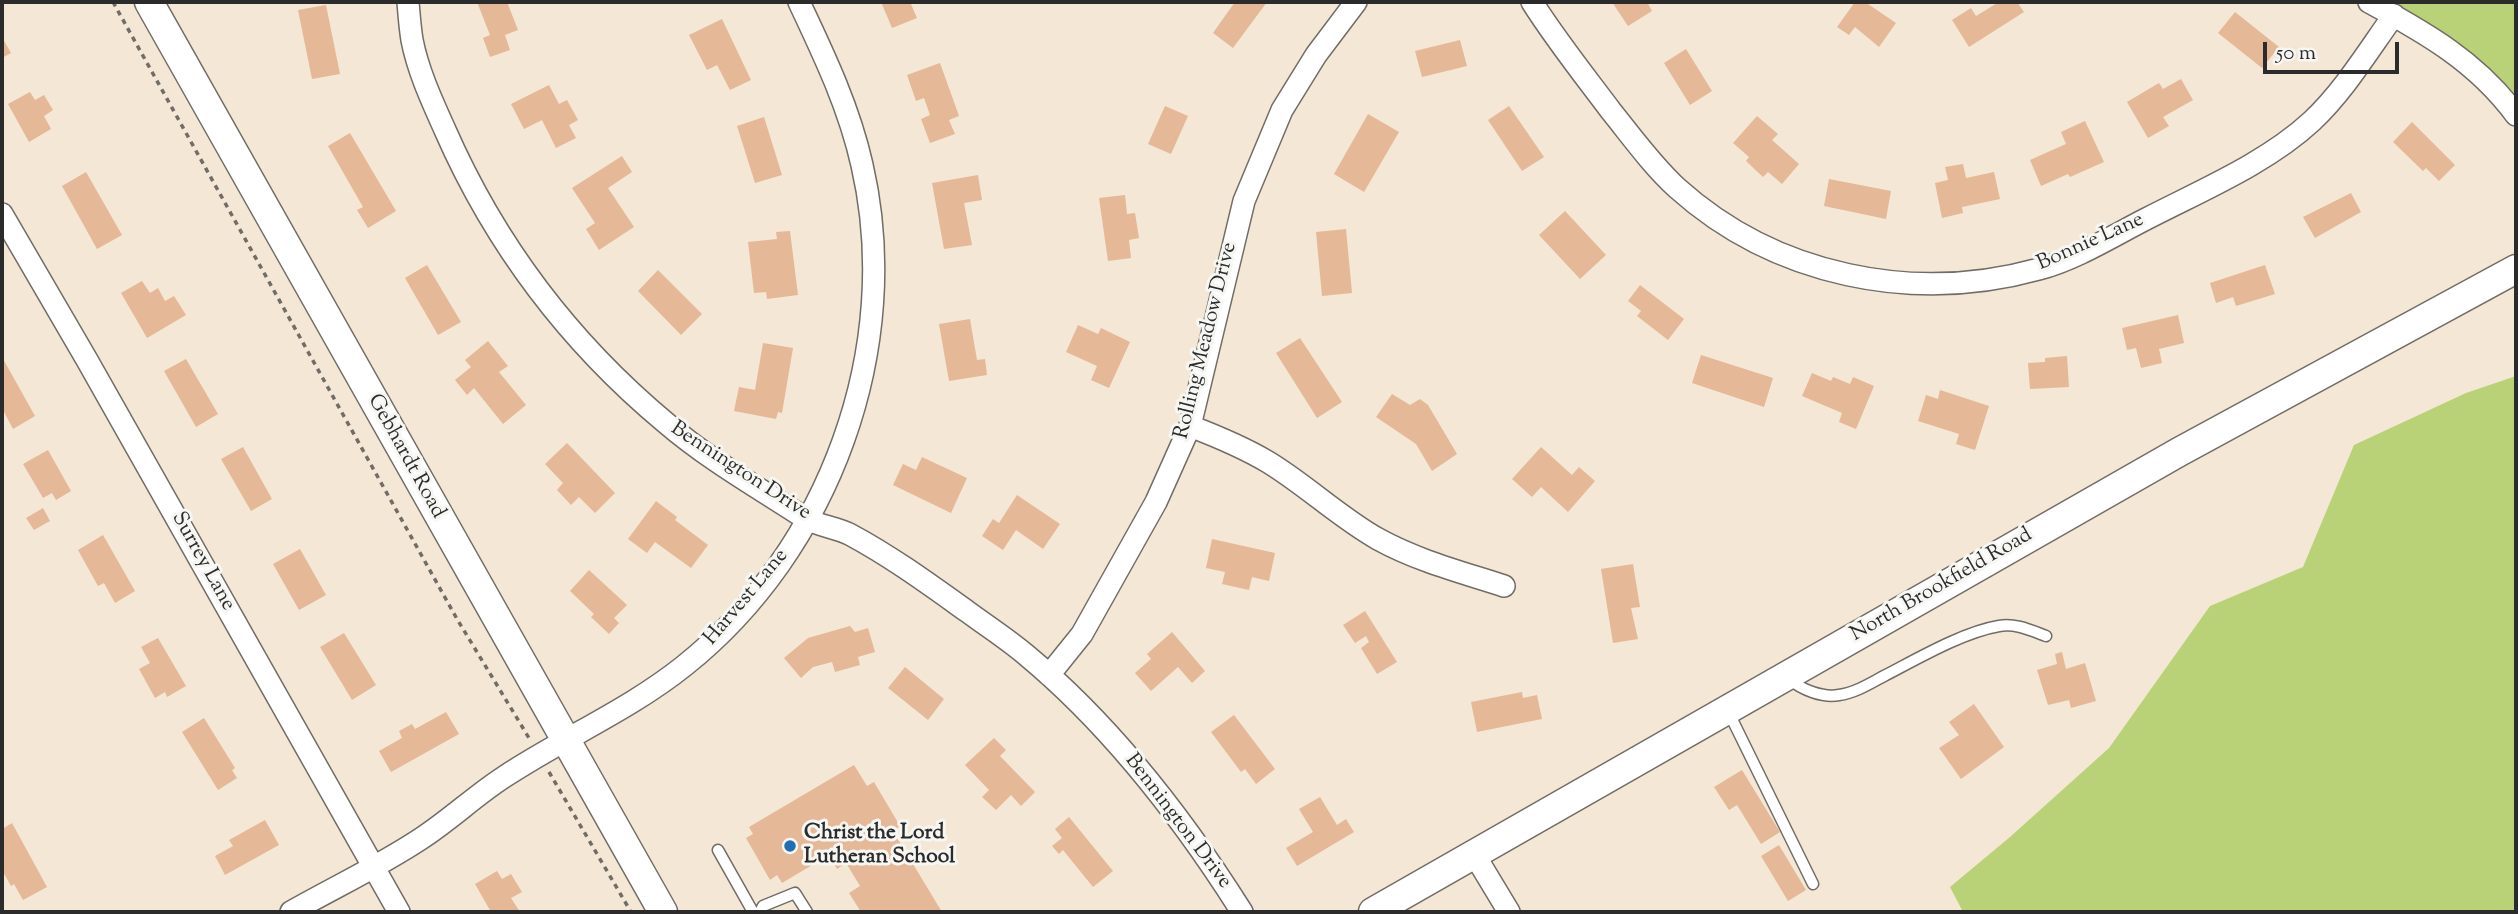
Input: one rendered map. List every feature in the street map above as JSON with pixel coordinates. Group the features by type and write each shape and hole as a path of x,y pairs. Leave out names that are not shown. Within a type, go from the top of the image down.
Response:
{"street":[{"name":"Gebhardt Road","path":"149,2 564,742 663,912"},
{"name":"Bennington Drive","path":"408,2 412,39 421,71 451,145 479,202 536,288 597,361 668,426 734,473 808,520 851,535 923,579 1023,652 1092,718 1138,767 1192,836 1242,912"},
{"name":"Harvest Lane","path":"291,912 423,838 504,777 640,697 684,666 715,639 775,570 808,520 823,490 853,413 867,352 875,290 869,203 860,156 838,88 800,2"},
{"name":"Rolling Meadow Drive","path":"1049,676 1082,634 1156,502 1190,426 1244,201 1282,110 1316,55 1356,2"},
{"name":"Bonnie Lane","path":"1532,2 1581,72 1642,151 1677,188 1744,237 1799,262 1865,278 1938,284 1979,281 2041,268 2108,239 2258,159 2311,122 2347,80 2394,16"},
{"path":"2369,2 2434,37 2460,56 2505,100 2516,115"},
{"name":"Surrey Lane","path":"2,214 399,912"},
{"name":"North Brookfield Road","path":"1373,912 2167,458 2516,269"},
{"path":"1190,426 1270,463 1352,523 1396,549 1425,562 1504,586"},
{"path":"1474,854 1509,912"}],"lane":[{"path":"1785,675 1791,682 1807,690 1824,695 1840,695 1938,649 1999,626 2020,626 2046,636"},
{"path":"1727,709 1814,884"},
{"path":"718,850 753,912"},
{"path":"760,912 763,906 795,893 807,912"}],"path":[{"path":"113,2 457,619 631,912"}],"green space":[{"path":"2386,2 2516,2 2516,103"},
{"path":"2516,376 2516,912 1963,912 1950,887 2109,748 2210,606 2303,567 2354,445 2466,393"}],"building":[{"path":"477,2 507,2 518,30 505,35 510,50 490,57 483,38 490,35"},
{"path":"881,2 910,2 917,18 892,28"},
{"path":"1235,2 1267,2 1233,48 1213,33"},
{"path":"1612,2 1647,2 1652,11 1628,26"},
{"path":"1855,2 1865,2 1896,23 1879,47 1855,27 1849,35 1837,27"},
{"path":"1999,2 2017,2 2024,12 1969,47 1952,20 1971,8 1976,16"},
{"path":"326,5 340,74 312,79 298,10"},
{"path":"2235,12 2279,47 2262,68 2218,33"},
{"path":"722,19 751,80 730,90 717,65 707,70 689,35"},
{"path":"2,37 11,53 2,58"},
{"path":"1460,40 1467,66 1422,77 1415,51"},
{"path":"1686,49 1712,91 1690,105 1664,63"},
{"path":"940,63 959,116 949,120 955,134 930,143 921,119 930,115 924,98 916,101 907,75"},
{"path":"2181,79 2193,100 2163,117 2169,126 2148,138 2127,102 2159,83 2163,89"},
{"path":"549,85 559,104 567,100 578,120 569,125 576,138 556,148 542,120 524,129 511,104"},
{"path":"30,92 35,100 44,95 53,110 44,116 51,129 29,142 8,104"},
{"path":"1165,106 1188,116 1171,154 1148,144"},
{"path":"1509,106 1544,157 1522,171 1488,120"},
{"path":"1368,114 1399,132 1364,192 1334,174"},
{"path":"1757,116 1778,134 1772,140 1799,164 1782,184 1768,172 1763,177 1746,161 1749,157 1733,143"},
{"path":"764,117 782,175 755,183 737,126"},
{"path":"2085,121 2104,162 2041,186 2030,160 2066,144 2061,132"},
{"path":"2412,122 2455,165 2439,181 2426,168 2423,171 2393,142"},
{"path":"350,133 396,211 368,228 357,210 363,207 328,146"},
{"path":"622,156 632,172 608,188 634,227 599,250 586,229 595,223 572,188"},
{"path":"1963,164 1966,178 1994,172 2000,199 1962,207 1963,213 1942,218 1935,183 1948,180 1945,167"},
{"path":"86,172 122,235 97,249 62,186"},
{"path":"978,175 982,200 964,203 972,245 944,249 932,183"},
{"path":"1829,179 1891,191 1886,219 1824,206"},
{"path":"2351,193 2361,212 2315,238 2303,217"},
{"path":"1125,195 1127,214 1135,213 1139,238 1129,240 1131,258 1108,261 1099,198"},
{"path":"1565,211 1606,255 1580,279 1539,235"},
{"path":"1346,229 1352,293 1322,296 1316,232"},
{"path":"790,231 798,295 767,299 766,292 754,293 748,242 777,239 776,232"},
{"path":"427,265 461,322 438,335 405,278"},
{"path":"2265,265 2275,294 2236,306 2233,297 2216,303 2210,283"},
{"path":"658,270 702,314 681,335 638,291"},
{"path":"142,281 150,293 158,288 165,301 174,296 186,315 147,338 121,293"},
{"path":"1640,285 1684,319 1668,340 1637,316 1641,311 1628,301"},
{"path":"2178,315 2184,343 2159,349 2162,363 2141,368 2136,348 2127,350 2122,328"},
{"path":"970,319 977,360 985,359 987,375 949,381 939,324"},
{"path":"1078,325 1098,334 1101,328 1130,342 1109,388 1091,380 1097,366 1066,352"},
{"path":"1300,338 1342,402 1317,418 1276,353"},
{"path":"488,341 508,366 499,372 526,405 503,424 474,388 467,395 455,380 471,367 465,360"},
{"path":"763,343 793,348 782,413 778,412 776,419 734,411 739,387 755,390"},
{"path":"1701,355 1773,378 1764,407 1692,383"},
{"path":"2067,356 2069,387 2030,389 2028,363"},
{"path":"2,357 35,416 13,429 2,408"},
{"path":"186,359 218,414 196,427 164,371"},
{"path":"1812,373 1831,381 1833,377 1850,384 1853,377 1874,386 1856,429 1839,422 1842,413 1802,396"},
{"path":"1940,390 1989,406 1975,450 1956,444 1959,434 1918,421 1926,395 1938,399"},
{"path":"1392,394 1410,405 1420,399 1428,405 1457,454 1432,471 1416,444 1376,417"},
{"path":"567,443 615,493 595,513 579,497 571,505 557,490 563,483 545,464"},
{"path":"243,447 272,499 251,511 221,459"},
{"path":"1541,447 1572,475 1579,467 1595,481 1568,512 1541,487 1532,497 1512,479"},
{"path":"48,450 71,491 56,500 52,493 43,498 23,464"},
{"path":"922,457 967,478 951,513 893,485 903,464 916,470"},
{"path":"1017,495 1060,524 1043,549 1016,530 1003,550 982,536 993,519 999,523"},
{"path":"656,501 677,517 675,520 708,545 691,568 655,542 647,553 628,539"},
{"path":"43,508 50,521 34,530 26,518"},
{"path":"103,535 135,591 115,603 104,583 98,586 78,550"},
{"path":"1212,539 1275,553 1269,581 1252,577 1249,590 1222,584 1225,572 1206,568"},
{"path":"300,549 326,595 299,610 273,564"},
{"path":"1633,564 1640,607 1631,608 1638,639 1613,643 1601,569"},
{"path":"589,570 627,605 614,618 619,623 609,634 591,617 594,614 570,591"},
{"path":"1365,611 1397,662 1377,674 1361,648 1369,642 1366,636 1355,643 1343,625"},
{"path":"850,626 855,632 868,628 875,652 858,657 860,665 835,672 832,662 813,667 801,678 784,658 808,638"},
{"path":"1172,632 1205,671 1192,683 1178,667 1151,691 1135,673 1151,659 1147,654"},
{"path":"344,633 376,685 352,700 320,647"},
{"path":"158,638 186,686 167,697 165,692 155,698 139,669 150,663 141,647"},
{"path":"2062,652 2066,669 2085,663 2096,701 2071,708 2069,700 2048,705 2037,670 2057,664 2055,654"},
{"path":"905,667 944,699 928,720 888,688"},
{"path":"1522,692 1523,698 1537,695 1542,719 1477,732 1471,702"},
{"path":"1974,704 2004,747 1961,779 1939,748 1959,735 1949,722"},
{"path":"446,712 459,734 391,772 379,751 402,738 399,731 412,724 415,729"},
{"path":"1234,715 1275,769 1256,784 1245,769 1241,772 1211,732"},
{"path":"204,718 235,768 232,770 237,778 218,790 182,732"},
{"path":"994,738 1006,750 1000,756 1035,792 1021,806 1011,795 996,810 982,797 989,790 965,765"},
{"path":"854,765 867,786 874,782 900,826 893,831 942,912 861,912 849,893 860,886 846,863 837,869 829,855 782,883 777,875 770,880 746,838 753,834 749,827"},
{"path":"1742,770 1780,832 1761,844 1737,805 1729,810 1714,787"},
{"path":"1320,797 1337,825 1346,819 1354,832 1297,866 1286,848 1313,832 1299,809"},
{"path":"1069,817 1113,871 1093,887 1063,850 1059,854 1052,846 1062,838 1055,829"},
{"path":"265,820 279,845 225,875 215,856 233,846 229,840"},
{"path":"12,823 47,887 23,900 2,870 2,829"},
{"path":"1779,845 1806,890 1788,901 1761,856"},
{"path":"497,871 502,879 511,874 522,892 511,898 520,912 491,912 475,884"}],"place":[{"name":"Christ the Lord Lutheran School","path":"790,846"}]}
